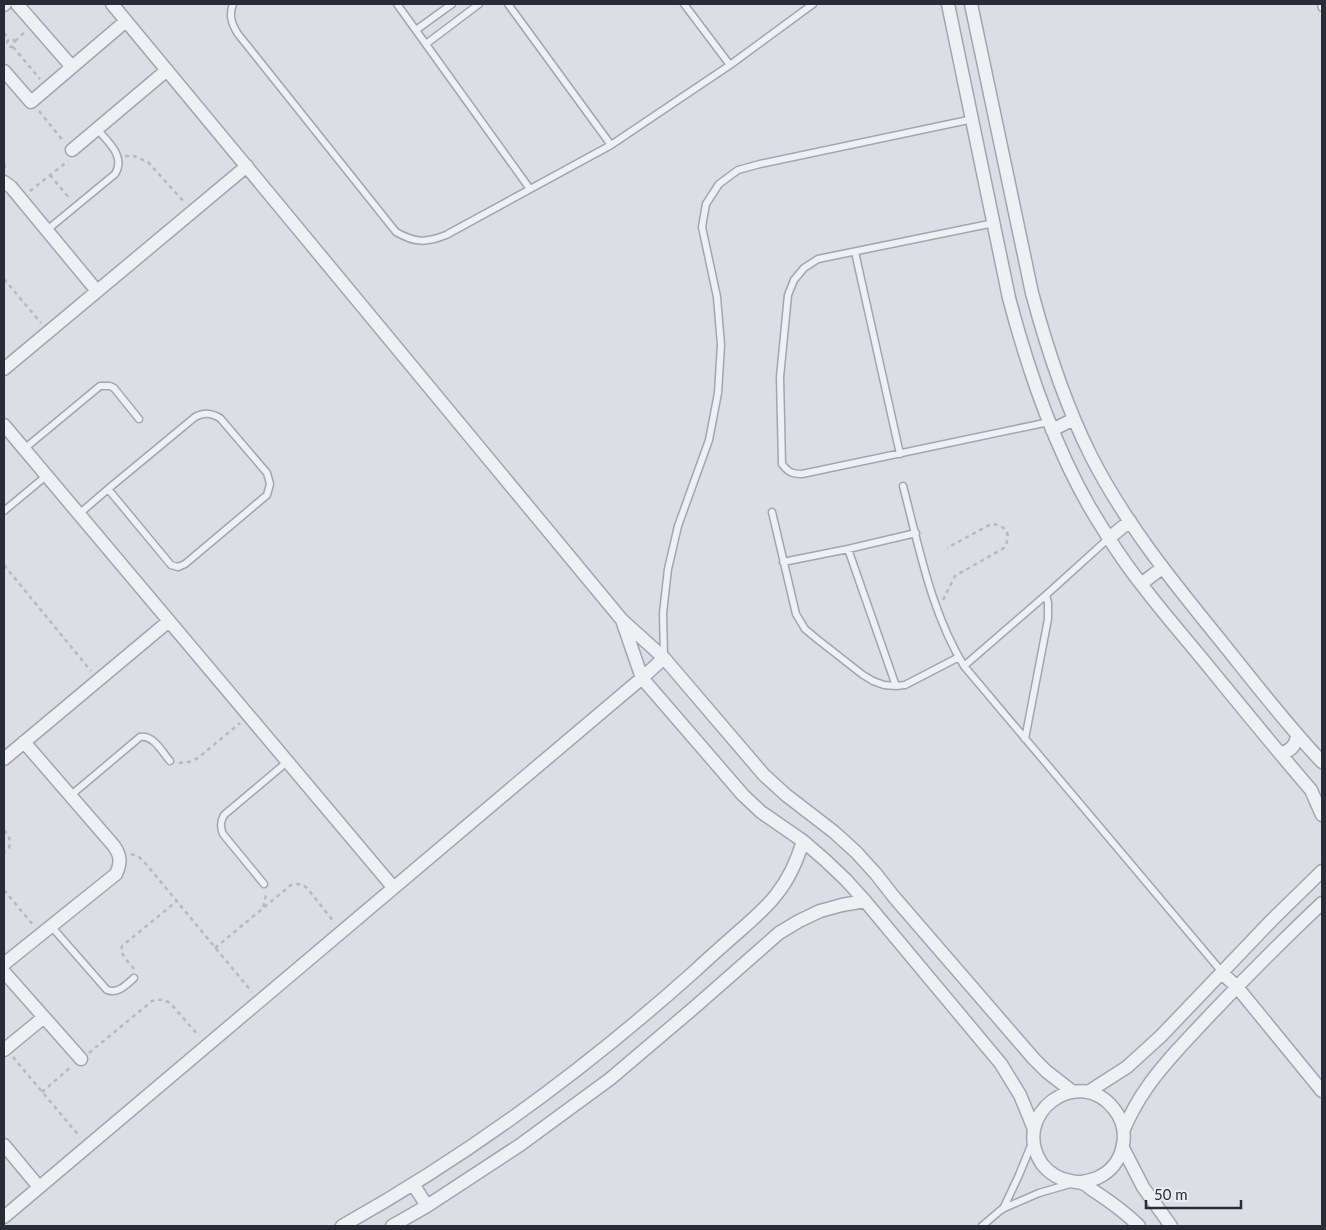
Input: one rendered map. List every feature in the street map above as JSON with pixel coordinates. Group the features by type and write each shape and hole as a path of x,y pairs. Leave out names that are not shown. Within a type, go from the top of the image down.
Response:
{"street":[{"path":"17,4 72,67"},
{"path":"112,4 622,620 664,658 764,776 856,852 1034,1059 1073,1092"},
{"path":"948,4 1009,298 1034,386 1050,426 1089,505 1141,584 1311,790 1322,815"},
{"path":"971,4 1032,293 1043,336 1074,419 1103,478 1162,568 1297,735 1322,762"},
{"path":"4,71 31,102 126,21"},
{"path":"960,59 982,55"},
{"path":"72,150 167,70"},
{"path":"4,369 246,166"},
{"path":"4,182 11,187 97,291"},
{"path":"1009,298 1032,293"},
{"path":"1050,426 1074,419"},
{"path":"4,425 393,887"},
{"path":"1109,538 1130,521"},
{"path":"1141,584 1162,568"},
{"path":"622,620 642,678 743,795 761,812 803,841 846,880 1001,1064 1020,1095 1034,1134 1035,1148 1044,1166 1068,1181 1079,1182 1100,1177 1108,1172 1119,1157 1124,1139 1124,1129 1115,1110 1108,1102 1088,1092 1064,1094 1047,1104 1041,1112 1034,1134"},
{"path":"4,759 169,621"},
{"path":"4,1216 664,658"},
{"path":"1280,753 1294,746 1297,735"},
{"path":"4,964 116,874 120,860 118,852 24,742"},
{"path":"342,1226 413,1184 505,1122 594,1056 678,986 776,896 797,861 803,841"},
{"path":"1088,1092 1120,1071 1161,1036 1272,920 1322,871"},
{"path":"392,1226 520,1145 610,1079 779,933 820,911 865,901"},
{"path":"1124,1129 1142,1094 1161,1069 1237,987 1322,903"},
{"path":"4,972 81,1059"},
{"path":"1222,973 1237,987 1322,1091"},
{"path":"5,1049 44,1017"},
{"path":"4,1146 39,1187"},
{"path":"1123,1148 1143,1187 1171,1226"},
{"path":"1079,1182 1119,1208 1139,1226"},
{"path":"413,1184 426,1206"}],"lane":[{"path":"233,4 230,11 231,23 238,34 396,232 408,238 421,241 434,240 611,145 730,65 813,4"},
{"path":"397,4 530,189"},
{"path":"416,30 452,4"},
{"path":"426,44 479,4"},
{"path":"508,4 611,145"},
{"path":"684,4 730,65"},
{"path":"1321,4 1322,8"},
{"path":"664,658 664,613 668,569 678,526 709,440 718,392 721,345 717,297 702,227 706,204 718,184 738,170 973,119"},
{"path":"47,230 114,174 118,168 118,157 97,129"},
{"path":"994,224 818,259 804,268 794,280 788,295 780,377 782,464 787,471 794,474 802,474 1050,426"},
{"path":"855,252 900,454"},
{"path":"24,449 100,386 114,388 139,419"},
{"path":"79,514 108,489 194,417 200,414 214,414 220,418 267,473 270,484 267,495 185,564 178,567 171,565 108,489"},
{"path":"4,511 46,476"},
{"path":"903,486 932,597 951,642 964,666 1222,973"},
{"path":"772,512 796,614 805,629 817,639 868,678 884,685 905,685 959,657"},
{"path":"783,562 916,533"},
{"path":"964,666 1109,538"},
{"path":"848,549 896,686"},
{"path":"1025,739 1048,618 1046,595"},
{"path":"70,796 140,737 144,736 151,739 170,761"},
{"path":"264,884 223,834 220,824 224,815 287,762"},
{"path":"46,930 110,992 118,991 134,978"},
{"path":"1002,1209 1019,1175 1034,1134"},
{"path":"982,1226 1002,1209 1039,1193 1079,1182"}],"path":[{"path":"4,33 9,39 15,41 13,47"},
{"path":"4,48 8,45 9,39"},
{"path":"8,45 13,47 47,88"},
{"path":"21,199 69,160 72,150 31,102"},
{"path":"118,157 134,156 148,162 192,212"},
{"path":"50,175 76,206"},
{"path":"4,279 49,331"},
{"path":"938,611 955,576 1004,548 1008,542 1008,535 1005,528 998,524 991,524 946,548"},
{"path":"4,565 98,680"},
{"path":"170,761 180,764 198,758 249,716"},
{"path":"4,830 10,840 9,848 4,852"},
{"path":"118,852 130,854 146,864 259,1001"},
{"path":"262,908 266,896 264,884"},
{"path":"215,948 291,885 300,884 307,888 341,931"},
{"path":"4,890 46,930"},
{"path":"134,978 134,969 122,955 122,946 177,901"},
{"path":"42,1092 152,1001 158,999 170,1003 207,1045"},
{"path":"5,1049 87,1146"}]}
